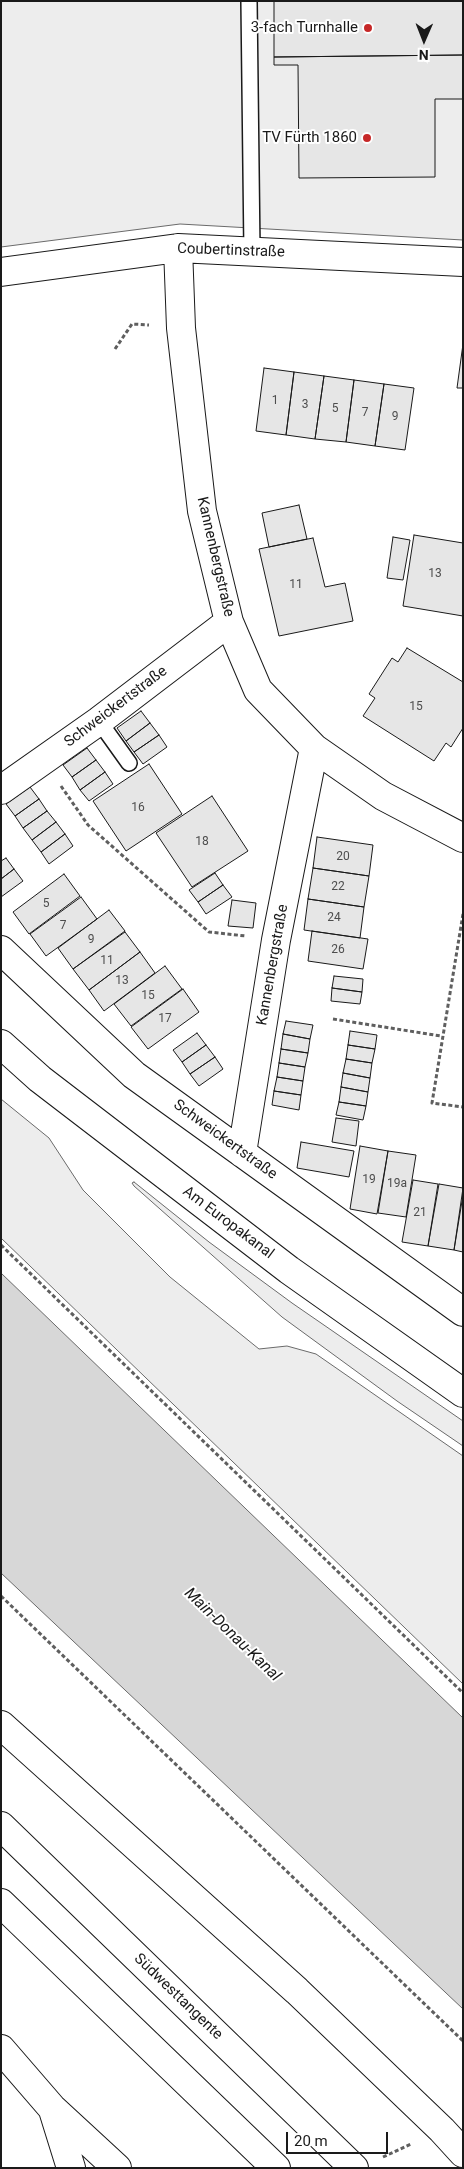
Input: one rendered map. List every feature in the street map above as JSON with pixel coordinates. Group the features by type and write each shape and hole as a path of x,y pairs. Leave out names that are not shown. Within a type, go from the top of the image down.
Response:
{"main road":[{"name":"Coubertinstraße","path":"1,272 178,248 463,262"},
{"name":"Kannenbergstraße","path":"178,248 181,328 202,511 229,622 258,690 314,748 383,796 463,838"},
{"name":"Schweickertstraße","path":"1,790 100,721 229,622"},
{"name":"Kannenbergstraße","path":"242,1153 276,940 314,748"},
{"name":"Schweickertstraße","path":"1,950 134,1075 463,1312"},
{"name":"Am Europakanal","path":"1,1044 40,1079 289,1270 463,1392"},
{"path":"1,1725 297,1991 442,2130 463,2153"},
{"name":"Südwesttangente","path":"1,1826 365,2164"},
{"path":"1,1903 276,2168"},
{"path":"1,2049 52,2108 117,2168"},
{"path":"52,2108 71,2168"},
{"path":"456,2168 463,2165"}],"lane":[{"path":"248,1 252,252"},
{"path":"100,721 129,763"}],"path":[{"path":"115,349 132,324 181,328"},
{"path":"44,760 88,825 209,932 276,940"},
{"path":"463,914 441,1036 432,1103 463,1107"},
{"path":"333,1019 441,1036"},
{"path":"1,1245 463,1693"},
{"path":"1,1596 463,2041"},
{"path":"365,2164 414,2142"}],"shaded area":[{"path":"1,1 463,1 463,240 180,224 1,247"},
{"path":"1,1099 49,1138 83,1190 170,1277 259,1349 287,1346 316,1354 463,1456 463,1684 1,1238"},
{"path":"134,1182 209,1242 292,1303 463,1421 463,1446 397,1401 282,1317 134,1186 132,1183"}],"water":[{"name":"Main-Donau-Kanal","path":"1,1273 463,1718 463,2009 1,1573"}],"building":[{"name":"3-fach Turnhalle","path":"274,1 463,1 463,55 274,57"},
{"name":"TV Fürth 1860","path":"463,55 463,99 435,99 435,177 299,178 298,65 274,65 274,57"},
{"path":"463,344 463,388 457,388"},
{"path":"264,368 294,372 286,435 256,431"},
{"path":"294,372 324,376 315,439 286,435"},
{"path":"324,376 354,380 346,442 315,439"},
{"path":"354,380 384,384 375,446 346,442"},
{"path":"384,384 414,388 405,450 375,446"},
{"path":"299,505 307,539 269,547 262,513"},
{"path":"414,535 463,543 463,616 403,606"},
{"path":"393,537 410,540 403,580 387,578"},
{"path":"313,538 325,587 345,583 353,621 279,636 259,549"},
{"path":"407,648 463,682 463,728 451,747 446,743 434,761 363,716 375,698 369,694 392,658 398,662"},
{"path":"141,711 150,723 126,741 117,728"},
{"path":"150,723 159,735 134,752 126,741"},
{"path":"159,735 167,747 143,764 134,752"},
{"path":"87,748 96,760 72,777 63,765"},
{"path":"96,760 105,772 80,790 72,777"},
{"path":"149,764 182,814 126,851 93,801"},
{"path":"105,772 113,784 89,801 80,790"},
{"path":"30,787 39,799 15,816 6,804"},
{"path":"212,796 248,851 192,887 156,833"},
{"path":"39,799 47,811 23,828 15,816"},
{"path":"47,811 56,822 32,840 23,828"},
{"path":"56,822 65,834 41,852 32,840"},
{"path":"65,834 73,846 49,864 41,852"},
{"path":"317,837 373,845 369,876 313,868"},
{"path":"6,858 14,869 1,879 1,861"},
{"path":"313,868 369,876 364,907 308,899"},
{"path":"14,869 23,881 1,897 1,879"},
{"path":"215,873 223,885 198,902 189,890"},
{"path":"64,874 80,896 29,934 13,912"},
{"path":"223,885 232,897 206,914 198,902"},
{"path":"81,897 97,919 46,956 30,934"},
{"path":"308,899 364,907 360,938 304,930"},
{"path":"232,900 256,903 253,928 228,926"},
{"path":"109,910 125,931 73,969 58,948"},
{"path":"312,931 368,939 363,969 308,961"},
{"path":"125,932 140,952 89,990 73,969"},
{"path":"140,952 155,973 104,1011 89,990"},
{"path":"165,966 182,989 131,1026 114,1004"},
{"path":"334,976 363,979 362,992 332,988"},
{"path":"332,988 362,992 360,1004 331,1001"},
{"path":"183,989 199,1012 148,1049 131,1027"},
{"path":"286,1021 313,1025 310,1039 283,1034"},
{"path":"350,1031 377,1035 375,1049 348,1045"},
{"path":"197,1033 206,1045 182,1062 173,1050"},
{"path":"283,1034 310,1039 308,1053 281,1049"},
{"path":"206,1045 215,1057 190,1074 182,1062"},
{"path":"348,1045 375,1049 372,1063 346,1059"},
{"path":"281,1049 308,1053 305,1067 279,1063"},
{"path":"215,1057 223,1069 199,1086 190,1074"},
{"path":"346,1059 372,1063 370,1078 343,1073"},
{"path":"279,1063 305,1067 303,1081 277,1077"},
{"path":"343,1073 370,1078 368,1092 341,1087"},
{"path":"277,1077 303,1081 301,1095 274,1091"},
{"path":"341,1087 368,1092 366,1106 339,1102"},
{"path":"274,1091 301,1095 299,1110 272,1105"},
{"path":"339,1102 366,1106 363,1120 336,1115"},
{"path":"336,1118 359,1121 356,1146 332,1142"},
{"path":"301,1142 354,1151 349,1177 297,1168"},
{"path":"360,1146 388,1151 377,1214 350,1209"},
{"path":"388,1151 416,1155 406,1217 378,1213"},
{"path":"413,1180 438,1184 428,1246 402,1242"},
{"path":"439,1184 463,1188 454,1250 428,1246"},
{"path":"463,1195 463,1252 454,1250"}],"place":[{"name":"3-fach Turnhalle","path":"368,28"},
{"name":"TV Fürth 1860","path":"367,138"}]}
